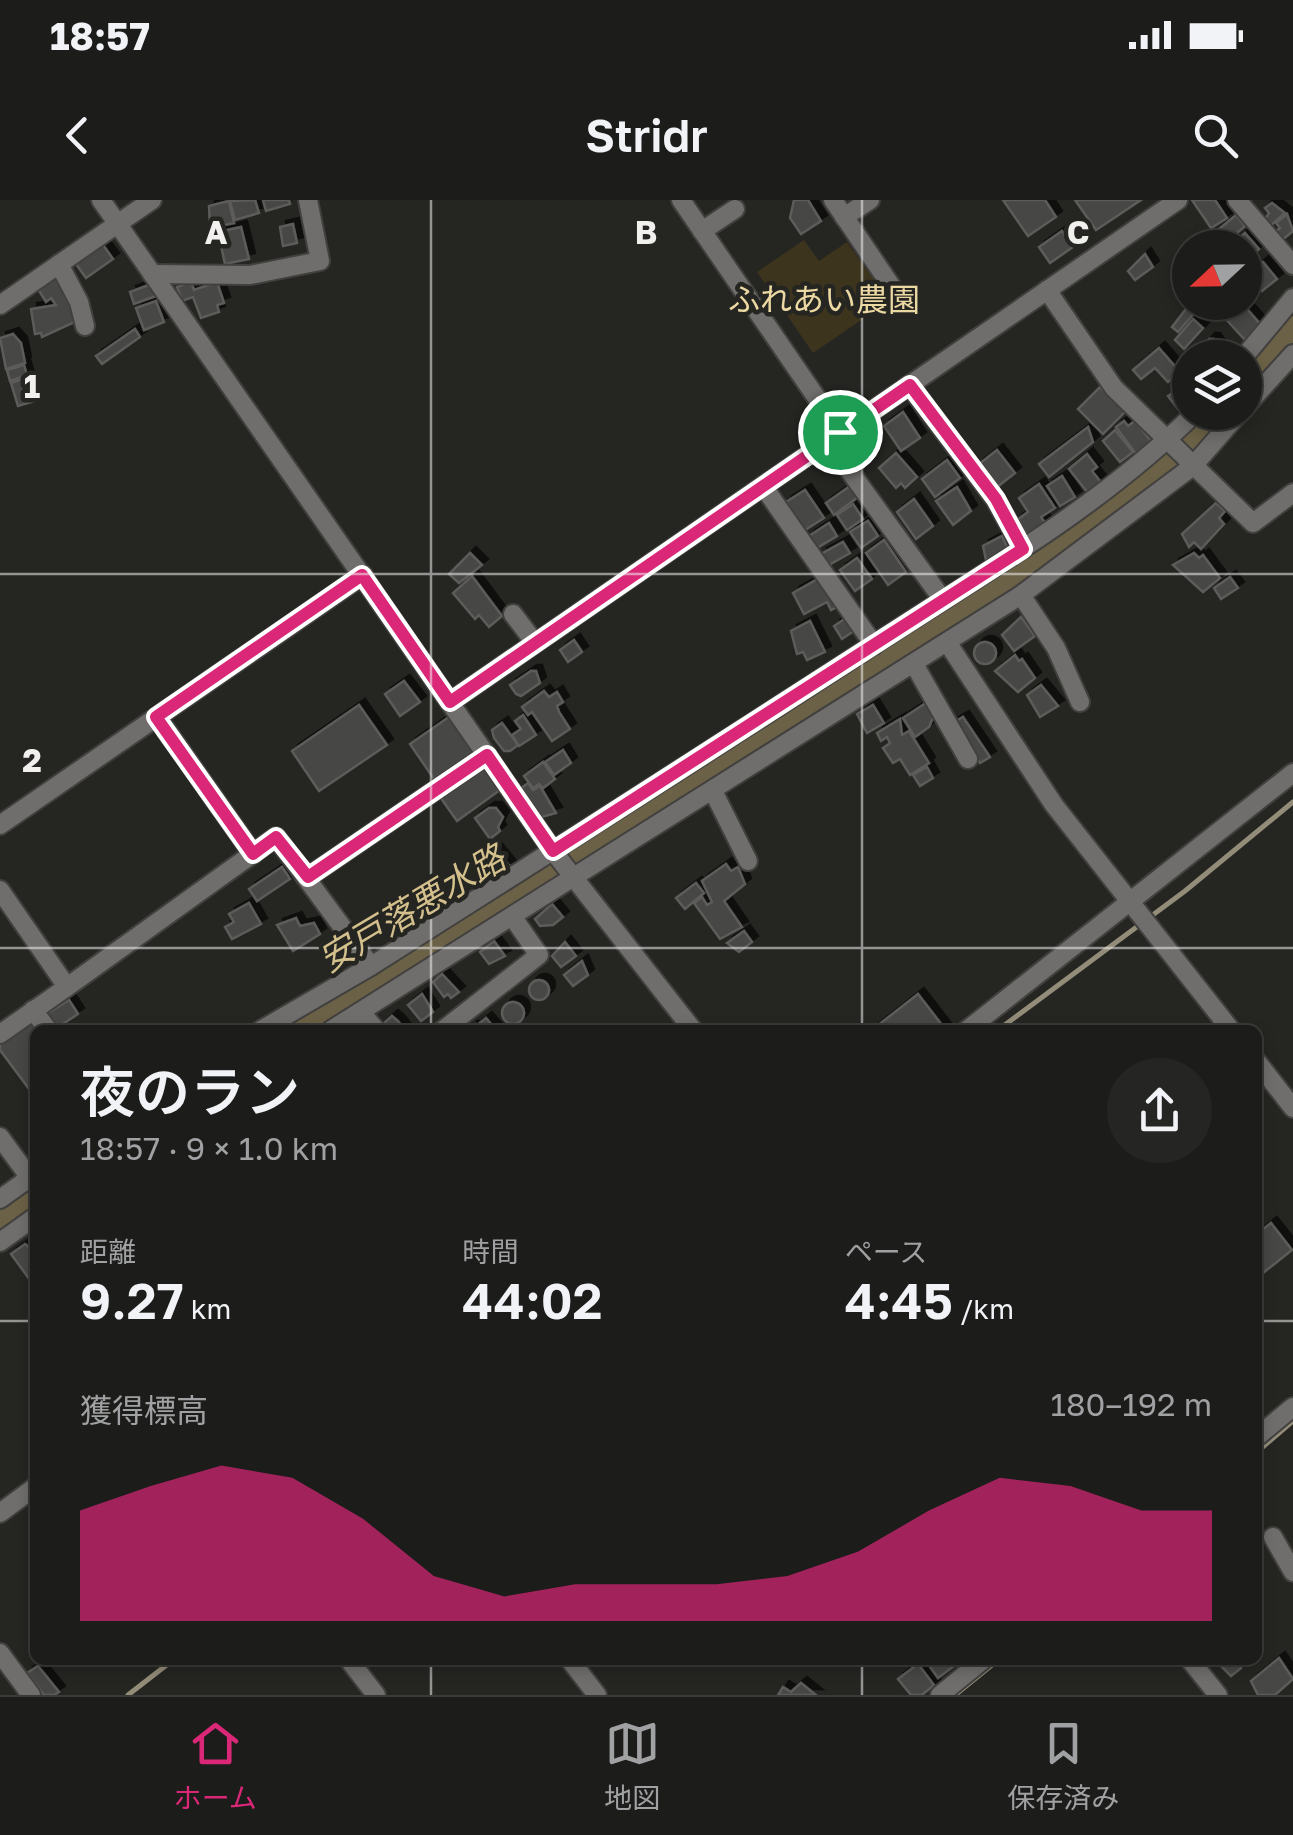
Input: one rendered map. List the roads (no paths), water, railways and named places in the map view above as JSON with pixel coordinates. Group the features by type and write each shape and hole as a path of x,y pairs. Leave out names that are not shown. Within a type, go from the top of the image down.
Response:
{"street":[{"path":"101,200 554,853 690,1025"},
{"path":"0,305 152,200"},
{"path":"152,274 250,276 320,261 308,200"},
{"path":"681,200 943,600"},
{"path":"833,200 896,293"},
{"path":"844,217 870,200"},
{"path":"450,702 1178,200"},
{"path":"1237,200 1293,265"},
{"path":"702,231 735,209"},
{"path":"59,264 79,302 85,326"},
{"path":"1047,290 1114,388 1253,523 1293,493"},
{"path":"1258,340 1293,298"},
{"path":"1262,389 1293,354"},
{"path":"910,385 996,499 1023,549"},
{"path":"271,1025 554,853 1023,549 1099,498 1180,430"},
{"path":"340,1025 1021,595 1190,463 1223,430"},
{"path":"762,486 874,645"},
{"path":"0,826 362,575"},
{"path":"1021,595 1056,648 1080,702"},
{"path":"513,614 535,643"},
{"path":"948,642 1054,805 1228,1025"},
{"path":"914,664 968,759"},
{"path":"156,717 253,854"},
{"path":"308,877 487,755"},
{"path":"973,1025 1293,773"},
{"path":"713,791 748,861"},
{"path":"0,1034 276,837 371,966"},
{"path":"0,890 67,986"},
{"path":"449,1025 540,954 514,918"},
{"path":"33,1010 44,1025"},
{"path":"362,1012 372,1025"},
{"path":"1262,1068 1293,1108"},
{"path":"0,1136 30,1174"},
{"path":"0,1199 30,1177"},
{"path":"0,1242 30,1221"},
{"path":"1262,1433 1293,1407"},
{"path":"0,1513 30,1491"},
{"path":"1273,1537 1293,1572"},
{"path":"0,1654 31,1695"},
{"path":"352,1665 376,1695"},
{"path":"574,1665 597,1695"},
{"path":"940,1695 978,1665"},
{"path":"1194,1665 1218,1695"}],"waterway":[{"name":"安戸落悪水路","path":"1262,364 1293,330"},
{"name":"安戸落悪水路","path":"294,1025 761,740 1157,478 1201,430"},
{"path":"1005,1025 1185,891 1293,802"},
{"name":"安戸落悪水路","path":"0,1223 30,1202"},
{"path":"1262,1448 1293,1421"},
{"path":"128,1695 167,1665"},
{"path":"955,1695 992,1665"}],"park label":[{"name":"ふれあい農園","path":"824,300"}]}
